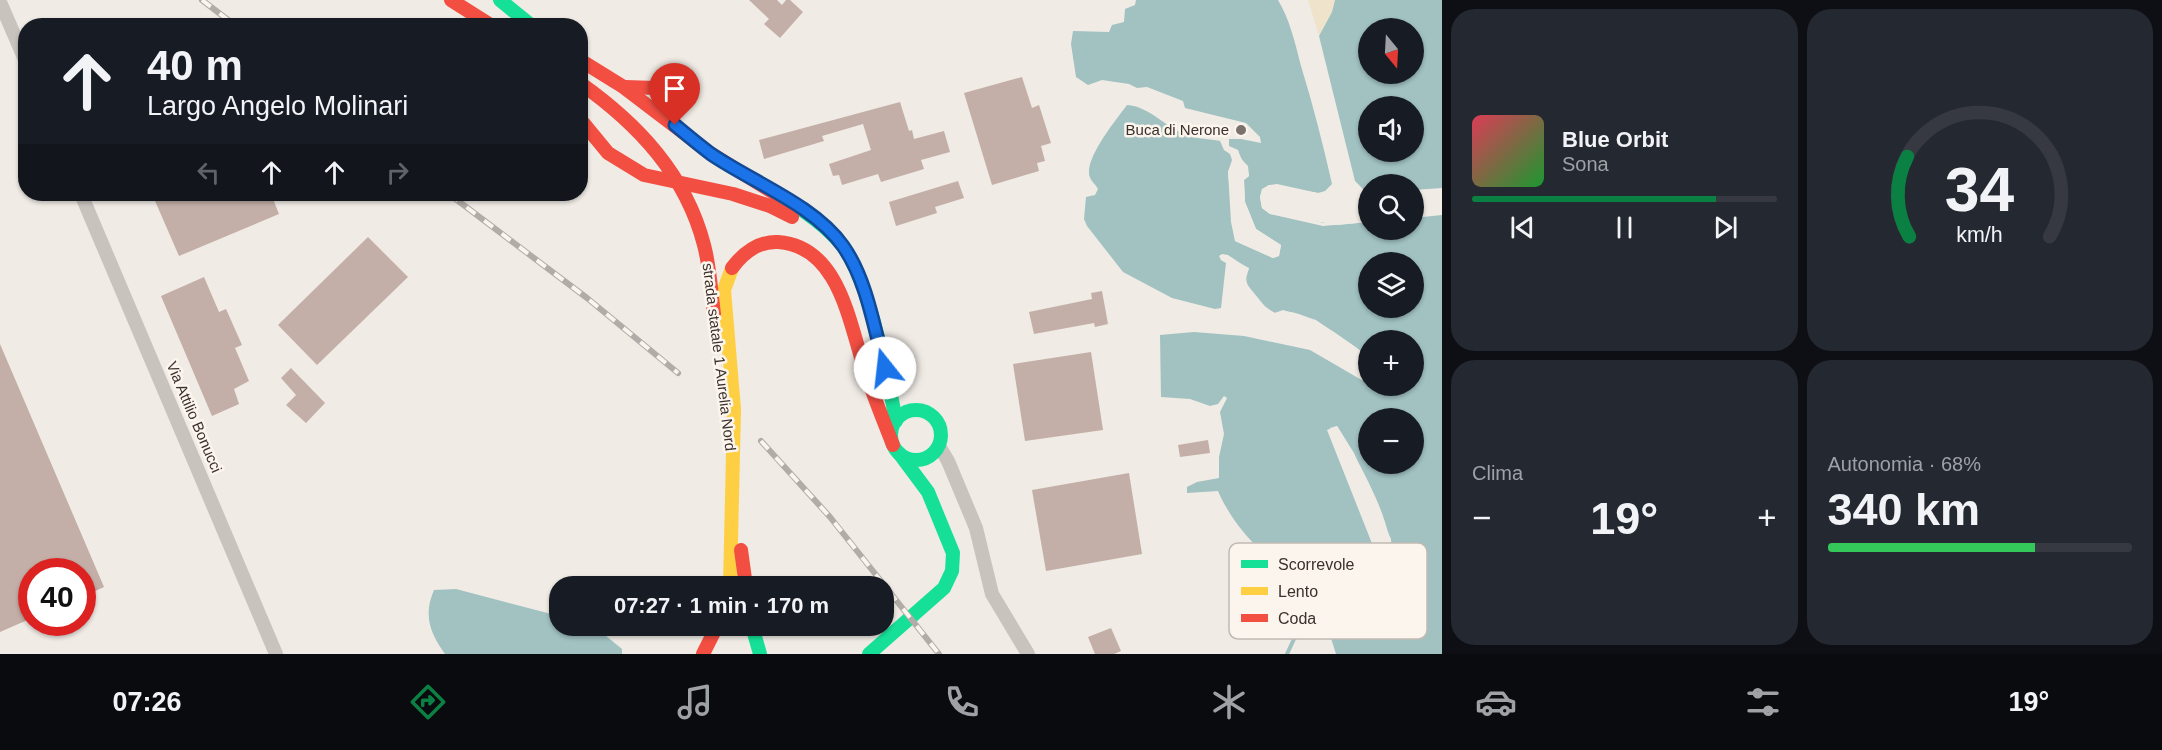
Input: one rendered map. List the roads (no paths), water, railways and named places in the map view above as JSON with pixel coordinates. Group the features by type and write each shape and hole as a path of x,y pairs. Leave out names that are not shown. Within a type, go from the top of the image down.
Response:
{"main road":[{"path":"451,0 479,18"},
{"path":"500,0 522,18"},
{"path":"588,65 622,86 710,153 798,207 842,245 854,266 863,289 890,387 896,421 891,437 896,449 928,492 953,553 952,571 944,588 879,649 869,654"},
{"path":"622,86 650,91 664,87 683,74"},
{"name":"strada statale 1 Aurelia Nord","path":"588,88 642,133 671,168 685,192 704,248 733,466"},
{"path":"588,129 608,153 644,175 733,194 770,206 793,217 835,249 863,289"},
{"path":"730,576 734,410 724,290 727,276 741,256 763,244 780,242 803,248 815,256 832,277 896,449 905,458 919,460 936,450"},
{"path":"890,387 918,411"},
{"path":"896,421 910,411 918,411 926,412 938,423 941,438 936,450 928,492"},
{"path":"733,482 745,576"},
{"path":"703,654 712,636"},
{"path":"755,636 760,654"}],"street":[{"path":"0,2 18,44"},
{"name":"Via Attilio Bonucci","path":"84,201 276,654"},
{"path":"936,450 948,461 976,528 992,594 1028,654"}],"water":[{"path":"1136,0 1278,0 1294,40 1332,184 1325,191 1318,193 1269,185 1262,190 1260,197 1262,208 1270,214 1338,225 1358,223 1358,240 1424,240 1424,217 1442,215 1442,654 1336,654 1331,639 1427,639 1427,543 1390,543 1381,511 1364,474 1424,474 1424,408 1358,408 1358,461 1337,426 1327,430 1372,543 1253,543 1226,507 1218,491 1187,493 1187,487 1197,482 1219,478 1219,457 1224,434 1220,412 1227,398 1224,396 1218,404 1210,406 1190,399 1161,397 1160,335 1194,332 1244,336 1310,350 1358,378 1358,396 1424,396 1424,330 1358,330 1358,349 1336,333 1310,319 1298,314 1275,313 1270,310 1249,288 1246,275 1249,269 1228,255 1222,254 1221,260 1226,263 1221,308 1215,309 1172,298 1123,272 1084,219 1086,197 1095,195 1098,189 1089,175 1093,156 1127,105 1143,109 1179,132 1220,141 1232,160 1228,172 1235,241 1273,258 1279,256 1281,245 1256,229 1245,202 1244,180 1249,176 1248,172 1238,150 1229,146 1229,139 1261,143 1260,137 1246,123 1185,108 1183,101 1147,87 1137,88 1129,84 1102,80 1088,85 1076,77 1071,44 1073,31 1109,32 1112,25 1124,22 1125,9 1135,5"},
{"path":"1335,0 1442,0 1442,188 1424,189 1424,174 1358,174 1358,184 1355,181 1319,36 1332,12"},
{"path":"456,589 549,613 549,636 606,636 622,649 622,654 445,654 435,639 430,624 429,608 434,590"}],"waterway":[{"path":"1287,654 1294,639"}],"railway":[{"path":"202,0 226,18"},
{"path":"458,201 587,298 678,373"},
{"path":"761,441 830,517 939,654"}],"place":[{"name":"Buca di Nerone","path":"1241,130"}]}
